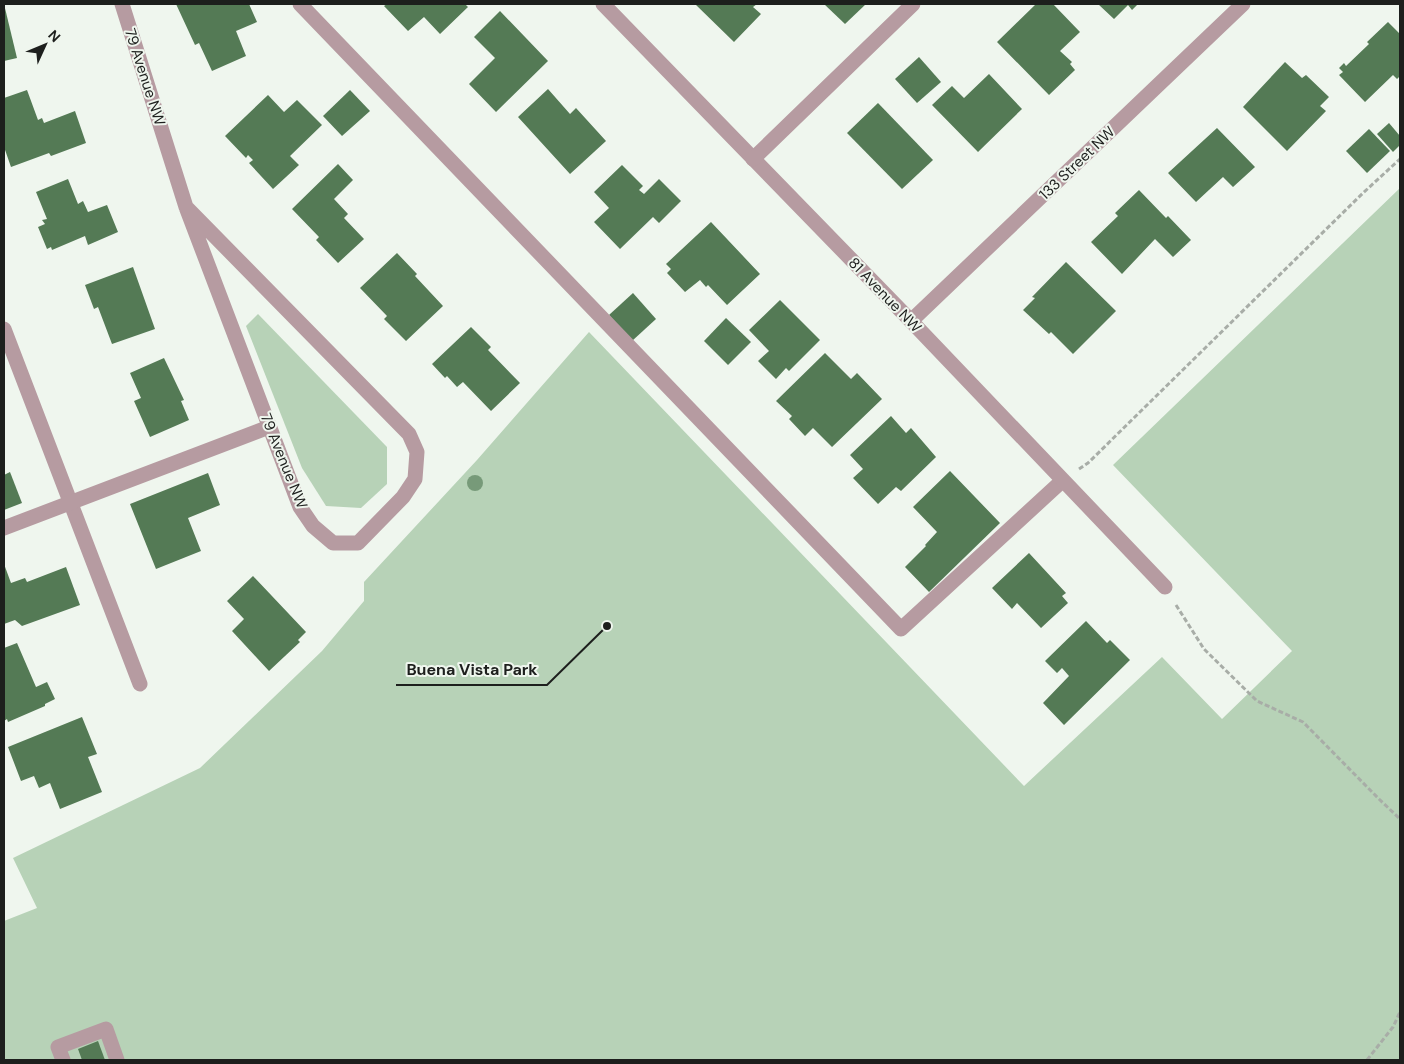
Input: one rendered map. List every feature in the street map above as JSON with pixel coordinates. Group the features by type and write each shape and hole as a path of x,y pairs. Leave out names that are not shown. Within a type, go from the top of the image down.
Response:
{"street":[{"name":"79 Avenue NW","path":"122,4 186,207 300,507 313,526 333,543 358,543 403,497 415,480 416,452 409,434 186,207"},
{"path":"300,4 902,629 1062,481"},
{"name":"81 Avenue NW","path":"605,4 1164,587"},
{"path":"753,159 913,4"},
{"name":"133 Street NW","path":"911,321 1243,4"},
{"path":"4,329 140,684"},
{"path":"4,528 269,428"},
{"path":"63,1060 58,1047 106,1029 117,1060"}],"path":[{"path":"1062,481 1088,463 1400,159"},
{"path":"1164,587 1204,648 1230,675 1257,701 1303,722 1400,819"},
{"path":"1367,1060 1393,1026 1400,1012"}],"green space":[{"path":"1400,188 1400,1060 4,1060 4,921 37,908 13,858 200,768 322,651 364,601 364,582 477,460 589,332 1024,786 1162,657 1222,719 1292,651 1113,465"},
{"path":"258,314 387,447 387,484 361,508 326,506 302,468 246,326"}],"building":[{"path":"4,4 17,58 4,61"},
{"path":"176,4 249,4 257,22 236,31 246,56 212,71 199,43 195,45"},
{"path":"387,4 465,4 468,7 440,34 424,17 408,31 384,6"},
{"path":"695,4 757,4 753,7 761,14 734,42"},
{"path":"824,4 866,4 845,24"},
{"path":"1036,4 1053,4 1080,32 1060,51 1072,62 1070,64 1075,70 1049,95 997,42"},
{"path":"1098,4 1138,4 1132,10 1128,5 1114,19"},
{"path":"500,11 548,61 496,112 469,84 495,58 474,37"},
{"path":"1388,22 1400,34 1400,76 1397,79 1393,75 1365,102 1339,75 1343,72 1339,68 1344,63 1346,66"},
{"path":"919,57 941,82 917,103 895,79"},
{"path":"1285,62 1302,78 1306,75 1329,97 1320,106 1326,111 1287,151 1243,107"},
{"path":"989,74 1022,109 978,152 932,105 952,86 964,98"},
{"path":"548,89 570,114 576,108 606,141 570,174 518,117"},
{"path":"27,90 38,120 42,118 44,123 75,111 86,143 51,156 49,153 11,167 4,147 4,98"},
{"path":"350,90 370,111 342,136 323,116"},
{"path":"268,95 284,112 297,100 322,125 290,156 299,165 273,189 249,163 253,160 248,155 246,158 225,136"},
{"path":"878,103 933,160 902,189 847,133"},
{"path":"1389,123 1400,136 1400,145 1393,152 1377,134"},
{"path":"1217,128 1255,167 1233,187 1223,177 1196,202 1168,173"},
{"path":"1369,129 1390,151 1367,173 1346,151"},
{"path":"338,164 353,180 334,199 348,214 344,218 364,239 338,263 316,240 319,237 292,209"},
{"path":"622,165 643,186 639,190 644,194 659,179 681,201 659,223 653,217 620,249 594,222 609,208 594,192"},
{"path":"68,179 78,204 83,201 88,212 107,205 118,232 88,245 85,236 52,250 51,247 47,249 38,227 45,224 42,220 47,219 36,192"},
{"path":"1139,190 1191,240 1173,257 1155,239 1122,274 1091,242 1118,216 1115,213"},
{"path":"711,222 760,274 727,305 708,285 706,287 700,280 685,292 667,273 671,269 666,264"},
{"path":"397,253 443,306 406,341 384,319 387,316 360,288"},
{"path":"1066,262 1116,311 1073,354 1051,332 1049,334 1023,310 1035,298 1032,297"},
{"path":"133,267 155,329 112,344 98,307 94,309 85,285"},
{"path":"633,293 656,319 632,341 609,315"},
{"path":"780,300 820,340 789,371 786,368 776,379 758,361 769,351 749,330"},
{"path":"726,318 751,342 728,365 704,341"},
{"path":"471,327 491,347 488,350 520,383 491,411 463,382 457,387 447,376 445,378 432,364"},
{"path":"825,353 851,379 857,373 882,399 832,447 813,428 805,436 789,419 792,416 776,401"},
{"path":"164,358 184,400 181,401 189,420 150,437 134,401 141,398 130,373"},
{"path":"891,416 906,433 911,428 936,457 901,491 896,487 878,504 853,478 863,469 850,455"},
{"path":"950,471 1000,523 929,592 905,567 937,532 913,507"},
{"path":"10,472 22,503 4,510 4,475"},
{"path":"208,473 220,505 188,518 201,551 156,569 130,504"},
{"path":"1029,553 1066,593 1062,596 1068,603 1041,628 1017,603 1012,609 992,588"},
{"path":"4,564 11,583 25,578 27,582 66,567 80,605 22,626 15,620 4,624"},
{"path":"253,576 306,632 298,640 300,642 269,671 232,631 244,619 227,601"},
{"path":"1086,621 1107,643 1110,640 1130,660 1064,725 1043,703 1069,676 1062,668 1057,673 1045,661"},
{"path":"17,643 36,687 47,682 55,699 45,704 45,706 8,722 7,719 4,721 4,648"},
{"path":"82,717 97,754 88,757 102,792 60,809 50,783 39,788 34,776 21,781 8,747"},
{"path":"98,1041 105,1060 82,1060 78,1049"}],"place":[{"name":"Buena Vista Park","path":"607,626"}]}
